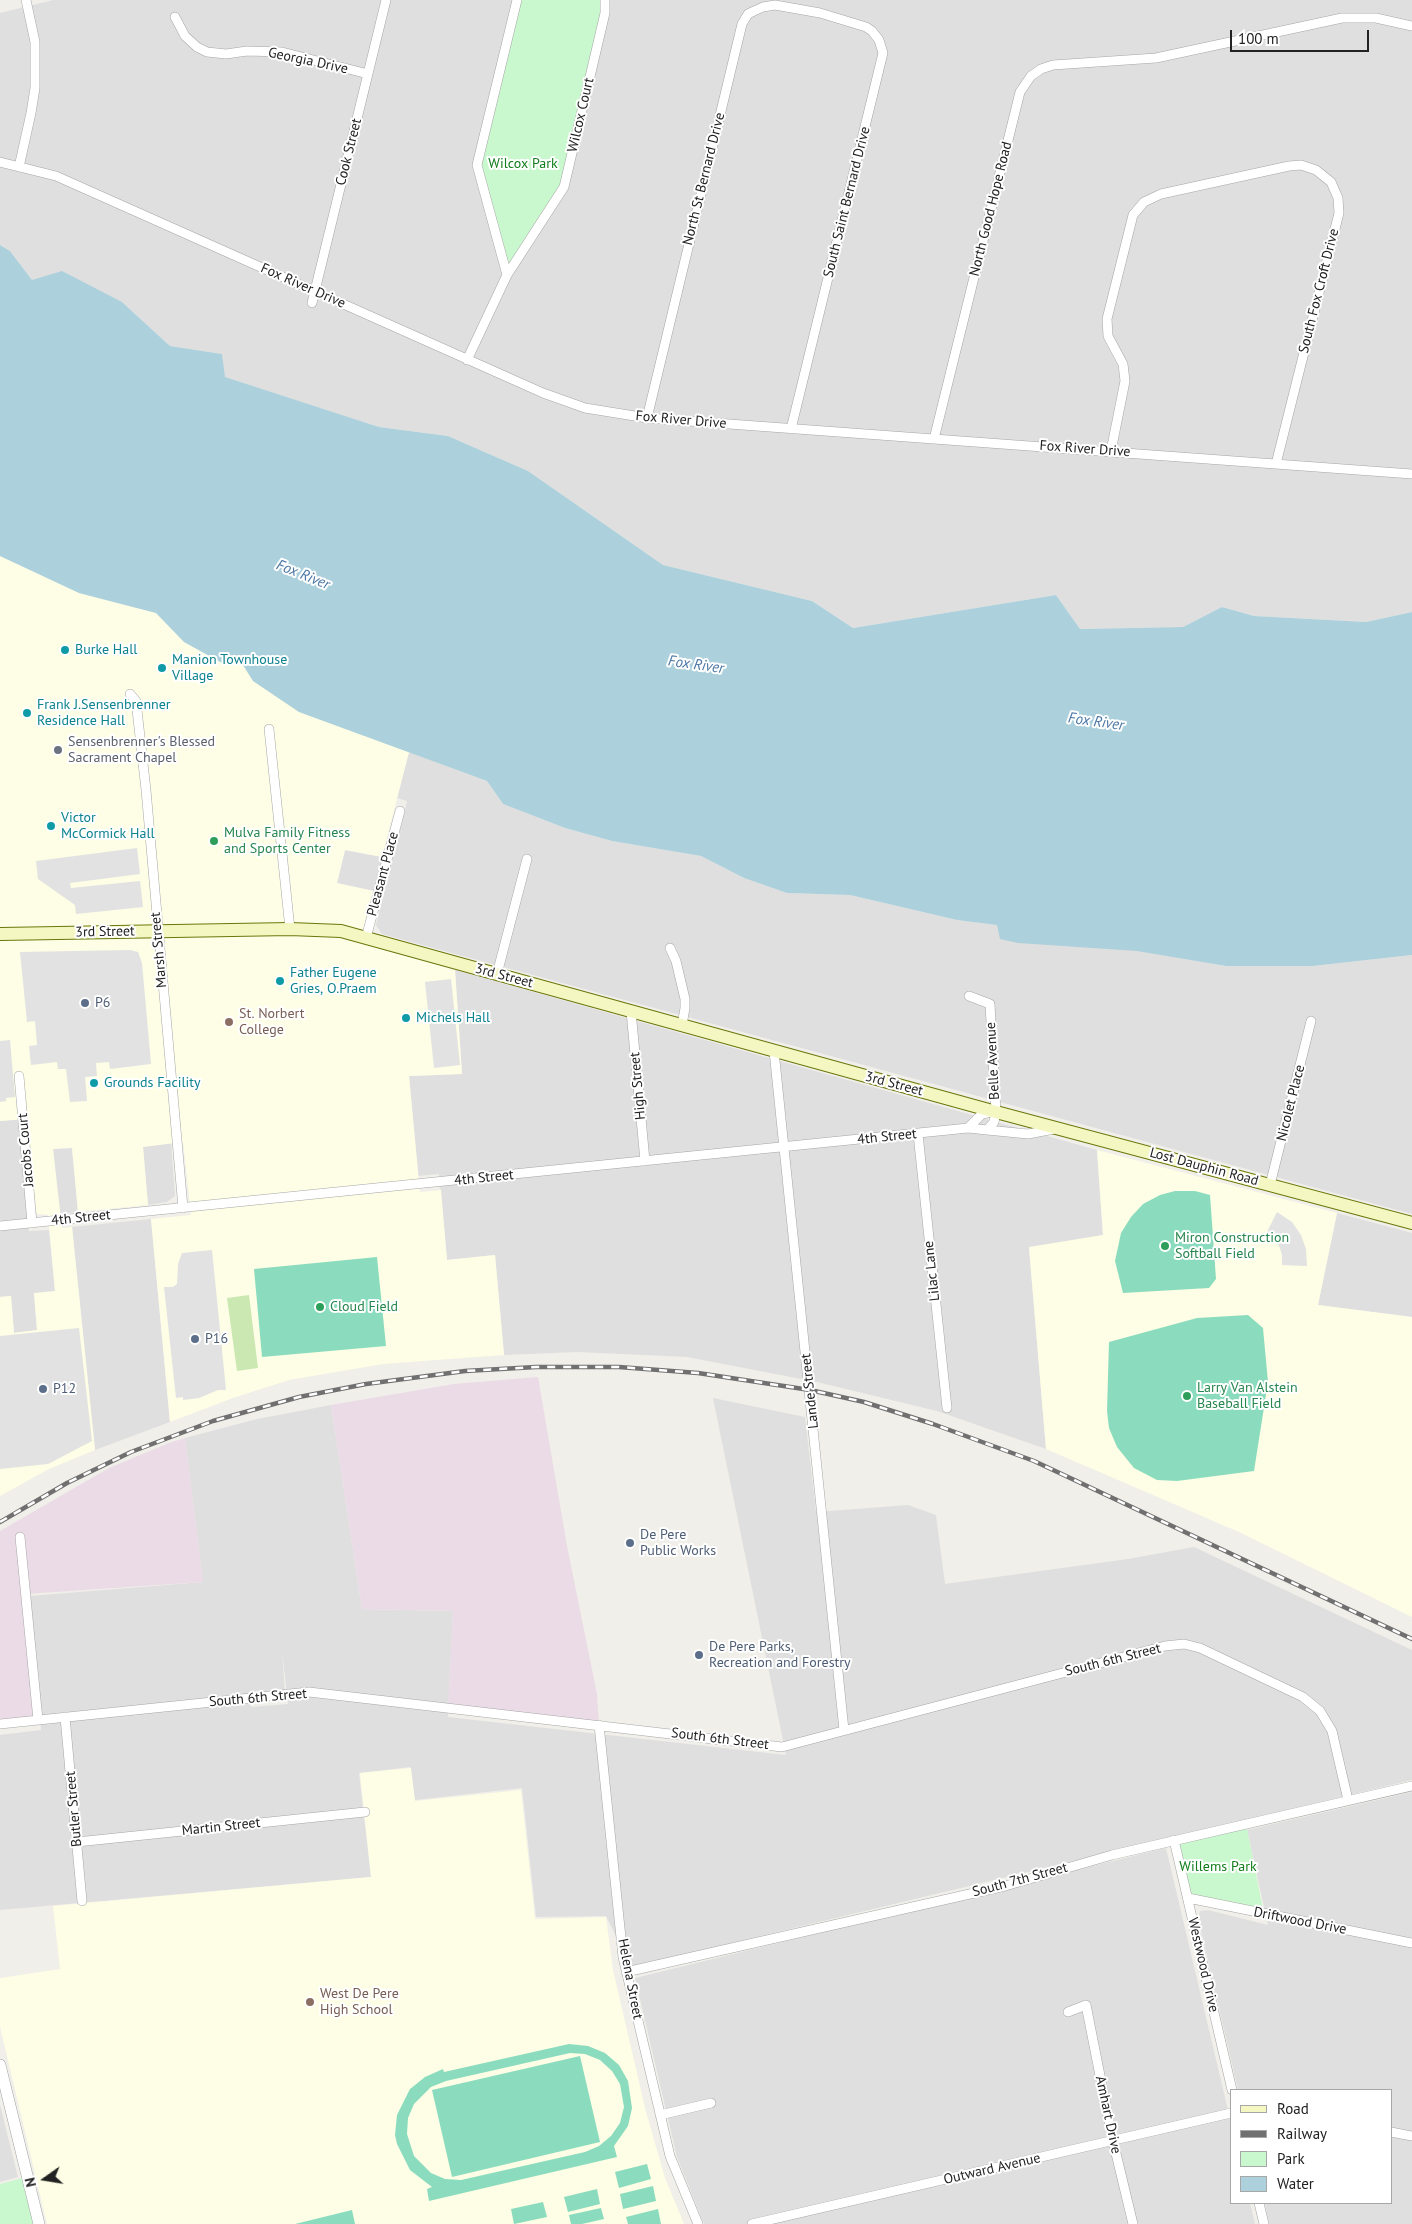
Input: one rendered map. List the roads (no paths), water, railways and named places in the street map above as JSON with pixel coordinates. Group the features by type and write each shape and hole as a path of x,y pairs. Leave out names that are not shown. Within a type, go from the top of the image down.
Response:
{"main road":[{"name":"3rd Street","path":"0,934 322,929 366,938 996,1112"},
{"name":"Lost Dauphin Road","path":"996,1112 1412,1223"}],"street":[{"path":"19,166 32,113 35,88 34,42 26,0"},
{"name":"Cook Street","path":"312,303 386,0"},
{"path":"507,274 477,165 517,0"},
{"name":"Wilcox Court","path":"467,360 507,274 564,187 605,13 605,0"},
{"name":"North St Bernard Drive","path":"647,418 742,24 748,14 763,7 775,6 820,13"},
{"name":"South Saint Bernard Drive","path":"791,429 882,58 880,44 872,31 866,27 820,13"},
{"name":"Georgia Drive","path":"175,17 184,36 197,47 207,52 226,54 247,51 282,52 368,74"},
{"name":"North Good Hope Road","path":"934,439 1020,92 1031,76 1045,67 1124,62 1177,54 1342,18 1376,18 1412,26"},
{"name":"Fox River Drive","path":"0,162 56,176 467,360 543,393 585,408 647,418 1412,474"},
{"name":"South Fox Croft Drive","path":"1111,451 1125,381 1123,364 1108,336 1107,319 1133,215 1144,202 1161,194 1294,165 1316,170 1331,182 1339,204 1339,213 1276,464"},
{"name":"Marsh Street","path":"130,694 136,701 183,1208"},
{"path":"269,729 290,929"},
{"name":"Pleasant Place","path":"366,938 400,811"},
{"path":"496,974 527,859"},
{"path":"670,948 676,961 685,999 682,1025"},
{"name":"Belle Avenue","path":"969,996 990,1004 996,1112"},
{"name":"High Street","path":"631,1011 645,1161"},
{"name":"Nicolet Place","path":"1270,1185 1312,1021"},
{"name":"Lande Street","path":"774,1051 844,1730"},
{"name":"Jacobs Court","path":"19,1076 32,1223"},
{"path":"968,1128 982,1114 996,1112 994,1122 987,1130"},
{"name":"4th Street","path":"0,1226 968,1128 1028,1134 1059,1128"},
{"name":"Lilac Lane","path":"918,1134 947,1408"},
{"path":"20,1538 38,1720"},
{"name":"South 6th Street","path":"0,1724 309,1692 782,1746 1165,1646 1184,1644 1200,1648 1303,1697 1320,1711 1332,1731 1348,1800"},
{"name":"Butler Street","path":"65,1718 82,1901"},
{"name":"Helena Street","path":"599,1725 623,1957 660,2115 676,2174 698,2224"},
{"name":"South 7th Street","path":"626,1972 1005,1886 1112,1855 1412,1786"},
{"name":"Martin Street","path":"77,1842 365,1812"},
{"name":"Westwood Drive","path":"1174,1840 1232,2089"},
{"name":"Driftwood Drive","path":"1188,1898 1412,1943"},
{"name":"Amhart Drive","path":"1068,2012 1086,2005 1113,2141 1132,2224"},
{"path":"0,2065 39,2224"},
{"path":"660,2115 710,2103"},
{"name":"Outward Avenue","path":"752,2224 1230,2113"},
{"path":"1392,2132 1412,2136"},
{"path":"1259,2204 1264,2224"}],"water":[{"name":"Fox River","path":"0,245 10,251 32,280 62,271 122,302 170,346 222,354 225,377 379,427 448,436 528,471 663,565 812,601 853,628 1056,595 1080,629 1183,627 1222,607 1254,616 1366,622 1412,612 1412,955 1313,966 1226,966 1137,951 1018,943 1000,939 997,925 957,920 850,895 787,893 744,878 701,856 612,841 565,828 503,804 487,781 299,712 253,681 243,665 222,663 184,642 156,613 79,593 0,556"}],"railway":[{"path":"0,1522 67,1483 131,1452 213,1421 299,1397 366,1384 465,1371 536,1367 619,1367 698,1373 810,1390 864,1402 933,1424 1034,1461 1412,1639"}],"place":[{"name":"Burke Hall","path":"65,650"},
{"name":"Manion Townhouse Village","path":"162,668"},
{"name":"Frank J.Sensenbrenner Residence Hall","path":"27,713"},
{"name":"Sensenbrenner's Blessed Sacrament Chapel","path":"58,750"},
{"name":"Victor McCormick Hall","path":"51,826"},
{"name":"Mulva Family Fitness and Sports Center","path":"214,841"},
{"name":"Father Eugene Gries, O.Praem","path":"280,981"},
{"name":"P6","path":"85,1003"},
{"name":"Michels Hall","path":"406,1018"},
{"name":"St. Norbert College","path":"229,1022"},
{"name":"Grounds Facility","path":"94,1083"},
{"name":"Miron Construction Softball Field","path":"1165,1246"},
{"name":"Cloud Field","path":"320,1307"},
{"name":"P16","path":"195,1339"},
{"name":"P12","path":"43,1389"},
{"name":"Larry Van Alstein Baseball Field","path":"1187,1396"},
{"name":"De Pere Public Works","path":"630,1543"},
{"name":"De Pere Parks, Recreation and Forestry","path":"699,1655"},
{"name":"West De Pere High School","path":"310,2002"}],"park label":[{"name":"Wilcox Park","path":"523,164"},
{"name":"Willems Park","path":"1218,1867"}]}
